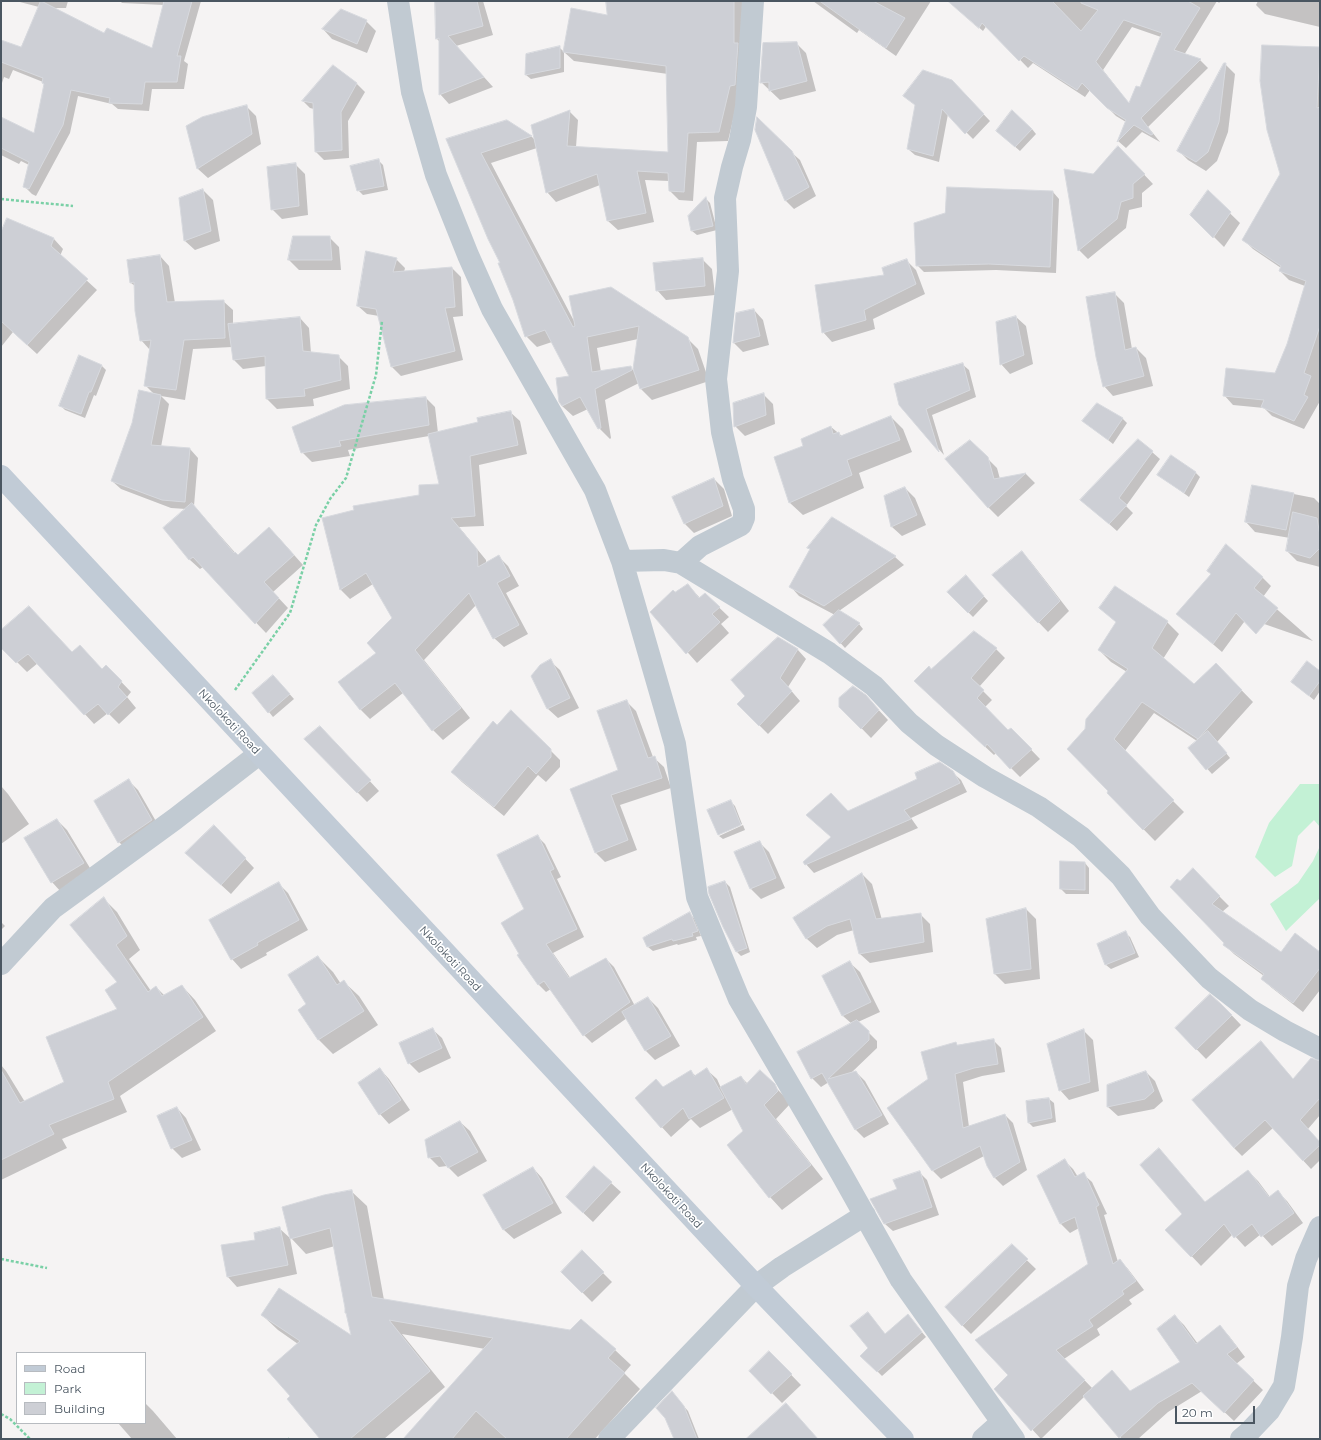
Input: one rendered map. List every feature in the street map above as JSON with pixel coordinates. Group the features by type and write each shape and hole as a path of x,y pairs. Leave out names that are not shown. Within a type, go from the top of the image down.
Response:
{"main road":[{"name":"Nkolokoti Road","path":"1,476 756,1286 903,1439"}],"street":[{"path":"398,1 412,92 436,175 468,255 492,309 595,490 622,561 675,744 697,896 739,999 865,1215 901,1280 1008,1430 982,1439"},
{"path":"681,563 700,546 741,525 744,518 744,509 733,479 722,432 716,379 728,271 725,198 740,140 746,107 753,1"},
{"path":"622,561 664,560 681,563 829,653 874,686 909,724 936,745 984,777 1039,807 1081,837 1120,876 1150,916 1209,978 1250,1010 1285,1031 1320,1049"},
{"path":"1,964 53,908 175,820 259,754"},
{"path":"609,1439 756,1286 782,1267 865,1215"},
{"path":"1241,1439 1270,1411 1284,1386 1298,1286 1306,1259 1320,1227"}],"path":[{"path":"1,199 73,206"},
{"path":"219,711 290,613 316,525 330,499 346,478 376,375 382,321"},
{"path":"1,1259 47,1268"},
{"path":"1,1414 10,1419 30,1439"}],"green space":[{"path":"1300,784 1320,784 1320,827 1314,820 1298,836 1292,866 1275,877 1255,857 1269,823"},
{"path":"1320,846 1320,898 1286,931 1270,904 1298,883 1313,861"}],"building":[{"path":"41,1 104,33 107,28 152,48 164,1 192,1 177,56 181,56 177,82 145,82 142,104 109,103 110,98 71,90 63,125 29,189 23,187 29,162 1,148 1,117 34,133 44,84 42,83 43,78 1,62 1,40 21,47"},
{"path":"435,1 477,1 483,26 448,36 484,77 439,95 439,38 436,39"},
{"path":"606,1 734,1 734,43 738,43 735,85 730,86 719,132 688,133 684,192 669,191 668,173 637,171 646,213 607,221 597,174 546,193 531,125 570,110 567,146 668,152 666,66 563,52 571,8 607,15"},
{"path":"820,1 873,1 905,18 886,48"},
{"path":"948,1 1052,1 1081,31 1098,10 1081,3 1081,1 1188,1 1200,8 1174,50 1201,59 1141,118 1153,134 1151,135 1134,125 1117,142 1126,120 1107,108 1082,83 1077,90 1024,56 1019,61 982,23 979,28","holes":["1124,20 1162,33 1140,87 1136,86 1129,103 1096,62"]},
{"path":"341,9 367,20 357,44 322,29"},
{"path":"797,42 807,81 769,91 769,82 760,83 763,43"},
{"path":"1262,45 1320,47 1317,108 1320,107 1320,326 1304,373 1311,376 1304,395 1308,397 1294,421 1261,407 1264,400 1223,396 1226,368 1275,373 1287,344 1306,281 1279,271 1281,266 1242,240 1280,174 1267,130 1260,81"},
{"path":"560,46 560,68 525,75 526,54"},
{"path":"1224,63 1226,63 1219,122 1208,152 1196,162 1177,151"},
{"path":"333,65 357,83 341,112 342,150 315,152 313,103 302,101"},
{"path":"923,70 952,80 984,114 965,134 942,109 933,156 907,149 915,105 903,96"},
{"path":"247,105 252,134 197,169 186,126 202,117"},
{"path":"1012,110 1032,129 1015,147 996,131"},
{"path":"757,117 792,151 809,187 785,201 755,130"},
{"path":"507,120 532,136 481,153 573,327 575,326 569,296 611,287 688,337 699,370 640,389 633,369 639,326 587,337 592,372 631,366 632,370 595,389 601,428 598,429 580,397 562,406 559,402 556,378 569,376 545,330 525,337 513,300 498,263 500,263 488,239 446,139"},
{"path":"1118,146 1145,174 1133,184 1133,198 1121,202 1117,219 1078,251 1064,169 1093,174"},
{"path":"379,159 384,186 357,191 350,166"},
{"path":"296,163 299,206 271,210 267,167"},
{"path":"947,187 1053,191 1050,267 989,264 916,266 914,223 945,213"},
{"path":"203,189 211,231 184,241 179,198"},
{"path":"1208,190 1231,212 1213,238 1190,215"},
{"path":"706,197 713,226 691,231 688,216"},
{"path":"7,218 54,238 51,246 88,279 27,345 1,321 1,232"},
{"path":"293,236 330,236 332,260 288,260"},
{"path":"366,251 397,258 393,272 452,267 455,307 445,308 455,351 391,367 376,309 357,306"},
{"path":"160,255 167,302 224,300 225,338 184,340 176,390 144,386 151,340 140,341 135,311 134,282 130,283 127,260"},
{"path":"703,258 705,286 656,291 653,263"},
{"path":"907,259 916,284 864,310 866,320 822,333 815,285 884,275 882,268"},
{"path":"1115,292 1125,350 1136,347 1144,376 1103,387 1096,357 1086,297"},
{"path":"754,309 760,336 733,343 736,313"},
{"path":"1016,316 1024,355 1000,365 996,322"},
{"path":"300,317 303,351 339,355 341,380 304,389 305,396 266,399 265,356 233,360 228,324"},
{"path":"79,355 102,365 91,392 89,392 81,414 59,406"},
{"path":"963,363 970,390 926,409 939,452 899,405 894,384"},
{"path":"139,390 161,395 151,445 190,448 185,502 162,500 111,481 132,423"},
{"path":"764,393 766,415 734,427 733,403"},
{"path":"426,397 429,425 339,441 341,446 301,453 292,427 344,405"},
{"path":"1097,403 1123,418 1108,440 1082,421"},
{"path":"511,411 518,445 470,456 475,516 451,518 477,549 478,567 499,555 510,576 497,583 519,625 493,639 469,593 415,650 461,708 432,731 395,683 360,710 338,682 376,653 367,643 392,618 366,573 340,590 322,518 354,510 353,506 419,495 419,485 439,484 428,434 478,422 477,418"},
{"path":"891,416 900,440 847,460 852,475 789,503 774,457 803,446 801,439 831,426 833,434 839,432 840,436"},
{"path":"1138,439 1153,451 1119,498 1127,505 1109,524 1080,500"},
{"path":"970,440 988,457 994,479 1026,473 988,508 945,459"},
{"path":"1171,455 1196,472 1184,493 1157,475"},
{"path":"714,478 723,506 684,524 672,497"},
{"path":"1252,485 1294,493 1286,530 1245,522"},
{"path":"905,487 917,515 891,527 884,496"},
{"path":"192,503 234,553 235,552 238,555 269,527 294,555 264,582 279,598 255,624 193,557 189,560 163,528"},
{"path":"1293,512 1317,518 1320,548 1310,558 1286,551"},
{"path":"832,517 896,556 824,606 789,587 810,549 807,548"},
{"path":"1226,544 1263,577 1254,588 1278,608 1256,634 1236,613 1213,644 1176,614 1211,574 1207,571"},
{"path":"1022,551 1060,601 1038,623 992,575"},
{"path":"966,575 984,596 968,613 947,592"},
{"path":"688,584 699,598 705,593 720,607 712,614 720,622 686,654 650,612 673,590 675,592"},
{"path":"1115,586 1168,621 1152,648 1194,684 1216,663 1242,690 1198,739 1142,702 1114,739 1174,800 1143,830 1067,749 1085,729 1086,719 1128,669 1098,650 1116,622 1099,608"},
{"path":"29,606 72,652 80,645 102,669 106,665 122,681 118,687 127,697 108,715 98,704 84,715 28,654 16,663 1,648 1,630"},
{"path":"839,610 860,623 840,644 823,625"},
{"path":"974,631 997,648 971,678 984,690 977,698 1008,730 1011,728 1032,749 1010,769 987,744 985,747 914,681 929,666 931,669"},
{"path":"778,637 798,649 780,678 792,691 759,726 737,704 745,696 731,680"},
{"path":"551,659 570,698 547,709 531,676 540,665"},
{"path":"1307,661 1320,671 1320,681 1309,696 1291,682"},
{"path":"273,675 290,694 268,713 252,693"},
{"path":"853,686 866,695 879,710 861,729 839,707 839,698"},
{"path":"627,700 648,758 655,756 662,778 611,795 628,840 595,853 570,789 618,770 597,711"},
{"path":"511,710 551,749 551,757 536,774 528,766 494,807 451,772 493,721 497,725"},
{"path":"320,726 371,780 357,793 304,739"},
{"path":"1208,731 1227,753 1206,770 1188,748"},
{"path":"940,762 953,771 960,783 904,810 911,819 805,865 803,862 831,837 806,815 831,793 848,811 917,779 915,773"},
{"path":"129,779 152,820 118,843 94,801"},
{"path":"731,800 741,825 718,835 707,810"},
{"path":"57,819 84,863 51,883 24,838"},
{"path":"214,825 246,858 221,885 185,853"},
{"path":"538,835 554,869 550,871 577,929 546,944 569,978 606,958 630,1002 583,1036 544,981 538,985 517,955 519,954 501,923 524,909 497,855"},
{"path":"760,841 776,878 750,889 734,852"},
{"path":"1060,861 1085,862 1085,890 1060,889"},
{"path":"1193,868 1220,896 1212,904 1281,952 1295,933 1320,952 1320,968 1293,1003 1261,979 1264,974 1223,945 1224,943 1170,887 1177,879 1180,881"},
{"path":"862,873 876,919 921,913 924,942 859,954 850,919 827,926 806,939 793,918"},
{"path":"725,881 747,948 736,952 723,927 709,894 708,887"},
{"path":"279,882 299,920 257,943 258,945 231,960 209,920"},
{"path":"104,897 127,936 116,945 148,992 156,986 162,996 182,985 203,1017 108,1082 114,1099 49,1125 54,1134 1,1160 1,1070 20,1103 64,1082 46,1037 117,1009 105,990 117,982 70,925"},
{"path":"1026,908 1031,969 994,974 986,919"},
{"path":"690,912 698,931 692,933 693,936 673,941 672,939 647,947 643,938"},
{"path":"1126,931 1135,953 1105,965 1097,944"},
{"path":"318,956 337,985 344,980 364,1011 318,1040 298,1010 306,1004 288,975"},
{"path":"850,961 871,1002 842,1016 822,976"},
{"path":"1210,994 1232,1015 1196,1050 1175,1028"},
{"path":"648,997 671,1036 645,1051 622,1012"},
{"path":"857,1020 869,1031 869,1040 828,1079 856,1071 882,1115 855,1130 822,1073 811,1079 797,1052"},
{"path":"433,1028 442,1048 408,1064 399,1043"},
{"path":"1084,1029 1090,1082 1059,1091 1047,1044"},
{"path":"994,1039 998,1064 974,1068 955,1074 963,1128 1005,1114 1020,1162 994,1178 987,1166 980,1146 932,1171 887,1108 928,1079 921,1052 956,1042 957,1045"},
{"path":"1261,1041 1293,1079 1311,1058 1320,1061 1320,1098 1300,1120 1320,1142 1320,1145 1303,1161 1265,1120 1234,1148 1192,1100"},
{"path":"380,1068 401,1100 379,1115 358,1083"},
{"path":"707,1068 724,1098 689,1119 683,1108 661,1128 635,1098 656,1079 663,1087 691,1070 694,1076"},
{"path":"760,1070 775,1084 778,1091 764,1105 811,1165 769,1198 727,1145 743,1131 720,1087 741,1076 746,1084"},
{"path":"1146,1071 1154,1091 1145,1099 1107,1107 1107,1085"},
{"path":"1049,1098 1052,1118 1028,1123 1026,1101"},
{"path":"177,1107 192,1140 171,1149 157,1116"},
{"path":"460,1121 478,1152 448,1168 440,1156 428,1158 425,1140"},
{"path":"1159,1148 1205,1202 1248,1170 1269,1197 1278,1190 1294,1213 1261,1237 1252,1224 1234,1238 1224,1224 1191,1257 1165,1230 1182,1214 1140,1165"},
{"path":"1065,1159 1075,1177 1084,1172 1099,1205 1096,1207 1113,1264 1120,1259 1136,1281 1122,1291 1124,1294 1089,1320 1093,1326 1056,1350 1085,1380 1031,1431 994,1389 1008,1375 975,1340 1088,1264 1075,1217 1060,1224 1037,1176"},
{"path":"594,1166 612,1182 583,1213 566,1197"},
{"path":"533,1167 553,1203 503,1230 483,1195"},
{"path":"920,1171 932,1207 884,1224 870,1199 897,1189 893,1180"},
{"path":"352,1190 372,1297 570,1330 581,1319 616,1349 608,1358 625,1373 566,1439 507,1439 476,1411 452,1439 403,1439 493,1338 389,1320 430,1371 350,1439 320,1439 287,1399 290,1396 267,1370 300,1341 261,1315 279,1288 351,1335 345,1313 330,1228 290,1239 282,1207 324,1195"},
{"path":"280,1227 288,1265 227,1277 221,1245 255,1240 254,1233"},
{"path":"1012,1244 1028,1259 962,1326 945,1307"},
{"path":"582,1250 604,1272 582,1293 561,1272"},
{"path":"868,1312 885,1334 908,1314 922,1332 877,1372 860,1356 868,1348 850,1326"},
{"path":"1175,1315 1196,1344 1220,1325 1237,1347 1227,1354 1254,1380 1224,1413 1192,1383 1158,1403 1119,1438 1083,1396 1112,1370 1130,1391 1180,1362 1157,1329"},
{"path":"769,1351 792,1374 771,1394 749,1371"},
{"path":"672,1391 684,1406 697,1439 674,1439 665,1418 656,1408"},
{"path":"786,1403 818,1439 746,1439"}]}
